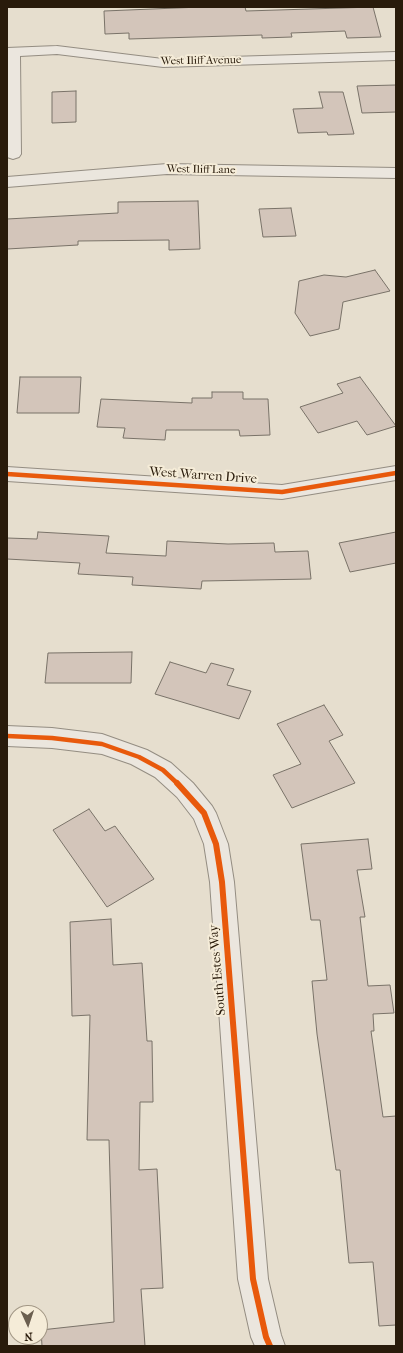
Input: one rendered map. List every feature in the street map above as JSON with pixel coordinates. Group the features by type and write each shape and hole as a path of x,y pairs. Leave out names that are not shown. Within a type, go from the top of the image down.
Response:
{"street":[{"name":"West Iliff Avenue","path":"10,51 57,50 163,63 396,56"},
{"path":"10,51 13,154"},
{"name":"West Iliff Lane","path":"7,182 168,169 396,173"},
{"name":"West Warren Drive","path":"7,474 282,492 396,473"},
{"name":"South Estes Way","path":"7,736 52,738 102,744 139,757 164,770 185,790 204,813 216,844 222,882 253,1279 266,1337 270,1346"}],"building":[{"path":"201,7 245,7 246,11 373,7 381,37 347,38 345,31 291,33 292,37 262,38 262,35 129,39 129,33 105,34 104,11"},
{"path":"396,85 396,112 362,113 357,86"},
{"path":"76,91 76,122 52,123 52,92"},
{"path":"319,92 343,92 354,134 328,135 327,132 298,133 293,109 323,108"},
{"path":"198,201 200,249 169,250 169,240 78,241 78,245 7,249 7,219 118,213 118,202"},
{"path":"291,208 296,236 263,237 259,209"},
{"path":"375,270 390,291 343,302 339,329 310,336 295,313 299,281 324,275 346,277"},
{"path":"20,377 81,377 79,413 17,413"},
{"path":"360,377 396,426 367,435 357,421 318,433 300,407 343,393 337,384"},
{"path":"212,392 243,392 243,399 268,399 270,435 240,436 239,430 166,430 165,440 123,438 125,428 97,427 101,399 192,403 192,398 212,398"},
{"path":"38,532 109,536 106,553 166,556 167,541 228,544 274,543 275,552 308,551 311,579 202,581 201,589 132,585 133,577 78,574 80,563 7,559 7,538 37,539"},
{"path":"396,532 396,563 350,572 339,543"},
{"path":"132,652 131,683 45,683 48,653"},
{"path":"170,662 206,673 211,663 234,669 227,685 251,691 239,719 155,694"},
{"path":"324,705 343,735 329,741 355,783 292,808 273,775 301,764 277,724"},
{"path":"89,809 105,831 115,826 154,879 107,907 53,830"},
{"path":"368,839 372,869 357,870 365,917 360,917 368,986 390,985 394,1013 373,1014 374,1031 371,1031 383,1117 396,1116 396,1325 379,1326 373,1262 349,1263 340,1170 336,1170 317,1034 312,981 327,980 320,920 311,920 301,844"},
{"path":"111,919 113,965 142,963 147,1041 152,1041 153,1102 140,1102 139,1170 157,1169 163,1288 141,1289 145,1346 42,1346 48,1345 48,1329 114,1322 109,1140 87,1140 90,1015 72,1016 70,922"}],"cycle path":[{"path":"7,474 282,492 396,473"},
{"path":"7,736 52,738 102,744 139,757 163,770 185,790 204,813 216,844 222,882 253,1279 266,1337 270,1346"}]}
